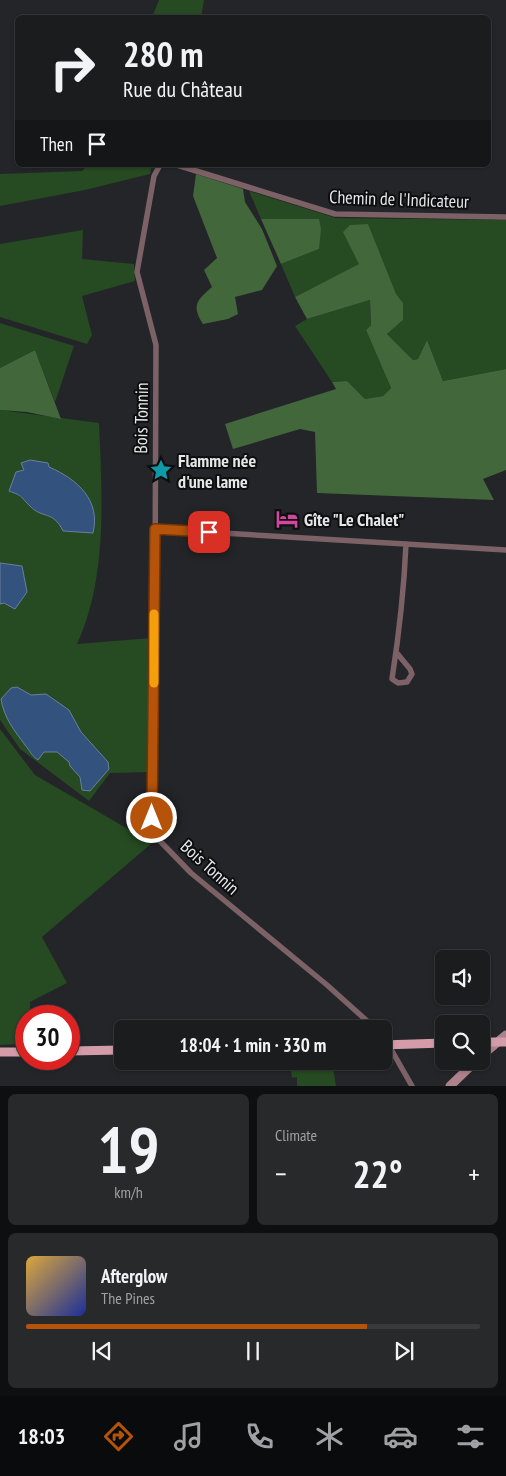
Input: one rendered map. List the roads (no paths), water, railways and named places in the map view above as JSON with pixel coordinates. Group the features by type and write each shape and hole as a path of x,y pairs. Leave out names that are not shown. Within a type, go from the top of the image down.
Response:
{"main road":[{"path":"490,1042 503,1042"},
{"path":"392,1044 435,1043"},
{"path":"80,1051 114,1050"},
{"path":"0,1052 15,1052"}],"street":[{"name":"Bois Tonnin","path":"159,167 154,176 137,272 156,345 154,831 159,840 191,872 327,985 366,1020"},
{"name":"Chemin de l'Indicateur","path":"183,167 335,214 506,217"},
{"path":"155,529 506,550"},
{"path":"396,652 412,674 407,682 398,683 392,679 396,652 402,616 406,544"},
{"path":"490,1050 503,1042 506,1035"},
{"path":"392,1055 412,1086"},
{"path":"450,1086 467,1070"}],"water":[{"path":"30,460 48,463 49,467 69,478 84,492 93,510 95,521 93,533 63,531 59,524 51,517 34,510 20,496 9,491 16,472 24,470 21,463"},
{"path":"0,563 22,566 27,592 15,609 4,603 0,604"},
{"path":"17,687 31,695 46,694 69,710 81,732 108,762 109,769 90,791 82,790 80,777 70,766 69,762 57,752 44,752 38,760 32,755 17,734 7,718 1,699 11,688"}],"place":[{"name":"Flamme née d'une lame","path":"161,470"},
{"name":"Gîte \"Le Chalet\"","path":"287,519"}]}
